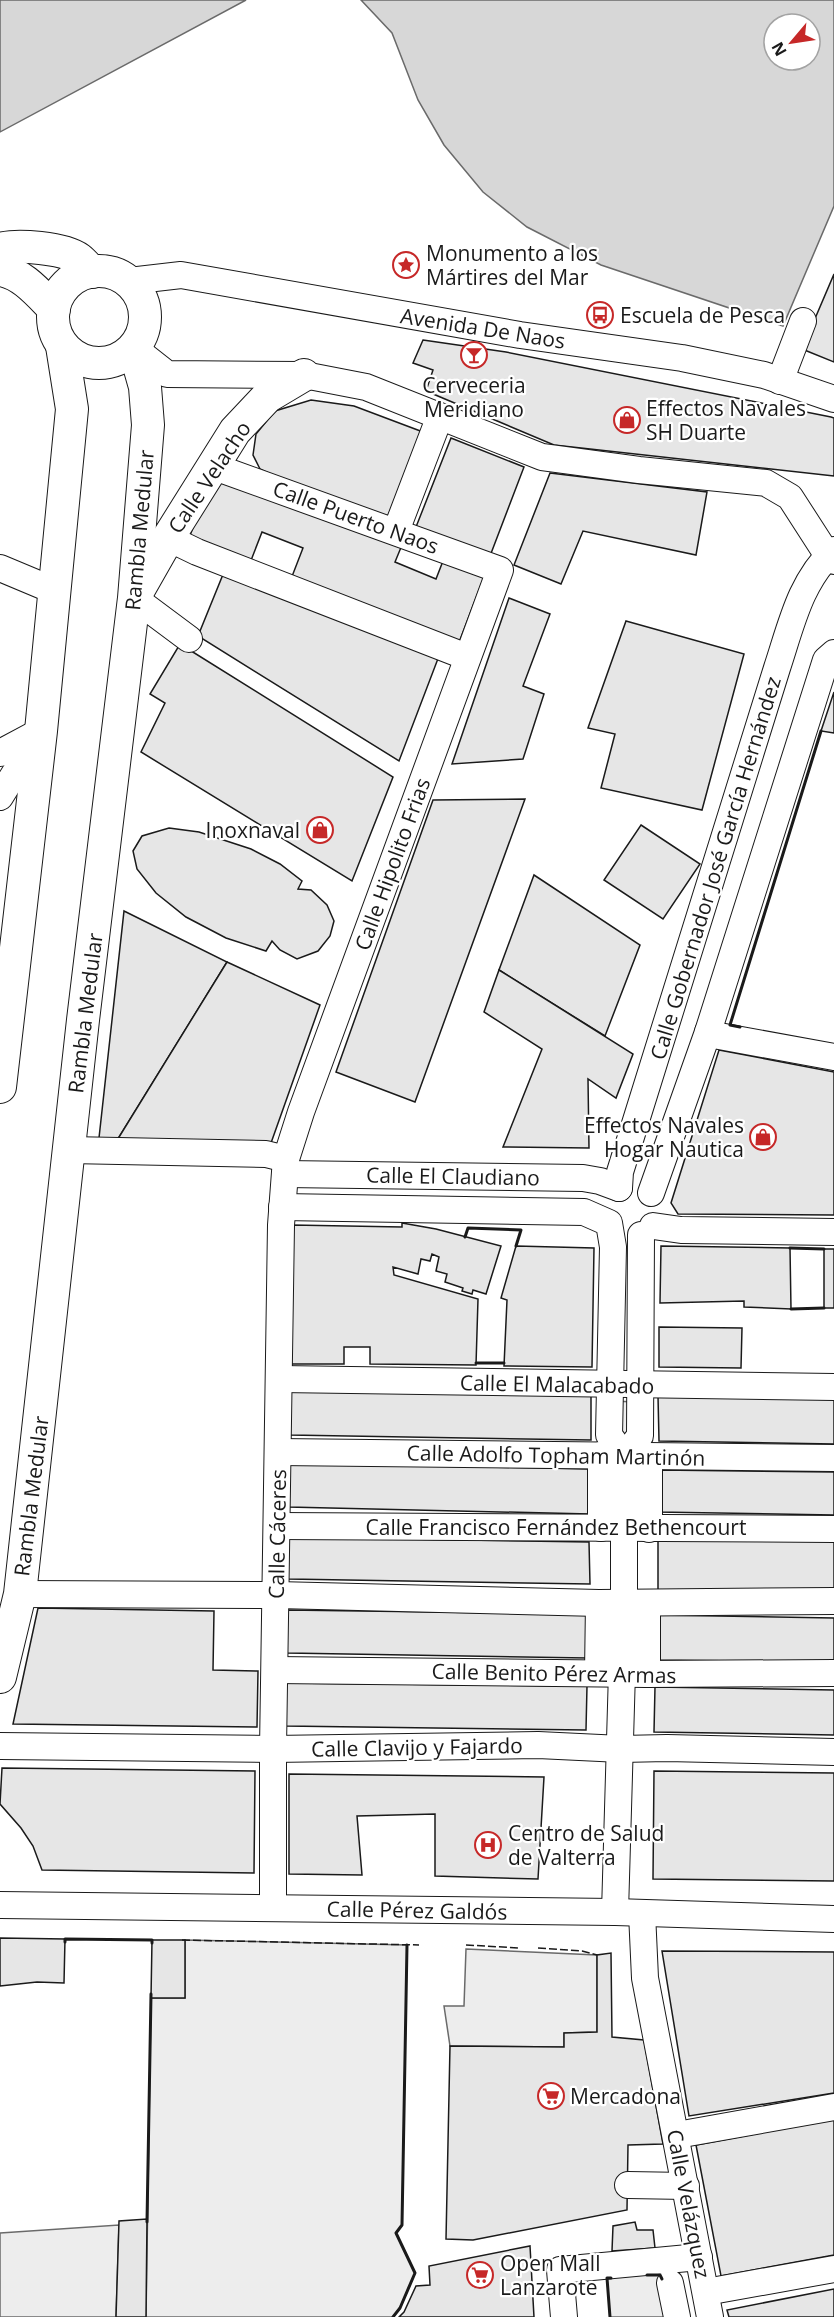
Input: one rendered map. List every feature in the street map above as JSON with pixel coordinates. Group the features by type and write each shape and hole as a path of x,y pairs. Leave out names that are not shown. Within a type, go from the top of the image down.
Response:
{"main road":[{"path":"10,248 45,248 77,257 92,272"},
{"path":"0,270 18,277 33,287 54,309"},
{"path":"0,1087 41,731 72,409 62,346 54,329 54,309 58,295 65,285 76,277 92,272 115,273 129,281 141,301 146,318 144,333 134,348 121,358 95,364 85,362 62,346"},
{"name":"Rambla Medular","path":"0,1677 20,1593 134,598 148,425 146,387 134,348"},
{"name":"Calle Velacho","path":"134,598 168,538 235,431 267,397 304,375"}],"street":[{"name":"Avenida De Naos","path":"129,281 181,275 520,335 682,358 764,375 834,399"},
{"path":"780,381 803,321"},
{"path":"134,348 167,374 304,375 366,387 542,457 590,465 766,483 790,497 832,556"},
{"path":"396,531 440,416"},
{"name":"Calle Puerto Naos","path":"212,466 500,570"},
{"path":"168,538 197,552 467,657"},
{"name":"Calle Gobernador José García Hernández","path":"619,1188 620,1172 780,658 802,595 813,573 832,556"},
{"path":"0,568 55,591"},
{"name":"Calle Hipolito Frias","path":"286,1167 293,1134 500,570"},
{"path":"134,598 189,639"},
{"name":"Calle Gobernador José García Hernández","path":"651,1193 708,1032 826,660 834,653"},
{"path":"0,753 41,731"},
{"path":"0,797 41,731"},
{"path":"708,1032 718,1036 834,1057"},
{"name":"Calle El Claudiano","path":"69,1150 266,1154 286,1167 583,1178 619,1188"},
{"name":"Calle Cáceres","path":"273,1908 273,1749 282,1207 286,1167"},
{"path":"612,1455 640,1436 647,1231 658,1209 651,1193 636,1185 619,1188 613,1193 606,1208 613,1247 609,1435 612,1455 612,1528 636,1603 635,1674 621,1749 615,1912"},
{"name":"Calle El Claudiano","path":"282,1207 584,1212 609,1223"},
{"path":"609,1223 620,1234 627,1236 647,1231 681,1230 834,1232"},
{"name":"Calle El Malacabado","path":"280,1379 834,1387"},
{"name":"Calle Adolfo Topham Martinón","path":"278,1452 834,1458"},
{"path":"649,1456 649,1528"},
{"name":"Calle Francisco Fernández Bethencourt","path":"278,1526 834,1529"},
{"path":"20,1593 277,1595 599,1603 834,1602"},
{"path":"598,1673 599,1603"},
{"name":"Calle Benito Pérez Armas","path":"275,1670 635,1674 834,1673"},
{"name":"Calle Clavijo y Fajardo","path":"0,1746 273,1749 538,1745 621,1749 834,1752"},
{"name":"Calle Pérez Galdós","path":"0,1905 615,1912 834,1919"},
{"name":"Calle Velázquez","path":"642,1913 645,1978 708,2305"},
{"path":"677,2135 834,2106"},
{"path":"628,2185 686,2186"},
{"path":"564,2317 560,2270 699,2257"},
{"path":"708,2305 834,2269"},
{"path":"670,2283 677,2317"}],"shaded area":[{"path":"0,0 246,0 0,132"},
{"path":"361,0 834,0 834,206 783,326 601,265 527,227 483,192 444,145 418,100 392,33"},
{"path":"613,1401 635,1402 635,1435 612,1435"},
{"path":"185,1940 407,1945 402,2225 396,2233 415,2273 400,2308 393,2317 146,2317 151,1998 185,1998"},
{"path":"466,1949 597,1955 597,2032 564,2033 564,2047 450,2046 444,2006 464,2006"},
{"path":"119,2225 116,2317 0,2317 0,2233"},
{"path":"655,2274 662,2276 669,2317 610,2317 607,2278"}],"building":[{"path":"834,274 834,362 802,349"},
{"path":"423,340 506,352 831,417 834,418 834,476 554,445 426,391 433,370 413,363"},
{"path":"311,400 354,406 423,432 390,519 278,478 260,469 253,455 256,434 275,411"},
{"path":"451,438 524,467 490,556 416,527"},
{"path":"215,471 402,545 395,562 436,579 443,561 484,577 458,645 291,579 303,548 262,532 250,563 189,538"},
{"path":"550,473 707,492 696,555 583,531 561,584 514,565"},
{"path":"224,572 439,656 399,761 198,636"},
{"path":"509,598 550,614 523,686 544,694 523,759 452,764"},
{"path":"626,621 744,654 702,810 601,788 615,734 588,728"},
{"path":"180,644 393,777 352,881 141,752 165,703 150,694"},
{"path":"834,692 834,733 821,731"},
{"path":"525,799 415,1102 336,1072 433,800"},
{"path":"641,825 700,864 663,919 604,880"},
{"path":"169,828 199,832 251,849 280,864 302,881 298,889 311,890 327,905 334,921 330,936 318,951 297,959 280,950 272,941 266,951 226,938 186,917 156,893 137,869 133,851 142,836"},
{"path":"534,875 640,945 605,1036 499,970"},
{"path":"124,911 227,962 116,1142 99,1138"},
{"path":"227,962 320,1005 271,1143 116,1142"},
{"path":"499,970 633,1054 616,1098 588,1079 589,1148 503,1147 542,1049 484,1012"},
{"name":"Effectos Navales Hogar Nautica","path":"719,1050 834,1072 834,1215 678,1214 671,1203"},
{"path":"402,1223 436,1229 501,1246 486,1294 473,1290 472,1294 462,1291 463,1288 445,1282 447,1274 436,1271 439,1257 432,1254 430,1261 421,1259 418,1274 393,1267 394,1275 478,1299 476,1365 370,1364 370,1347 344,1347 344,1364 290,1364 292,1225 402,1227"},
{"path":"516,1246 594,1248 592,1367 504,1366 507,1300 501,1298"},
{"path":"661,1246 790,1248 791,1309 744,1307 744,1301 660,1303"},
{"path":"824,1249 834,1249 834,1308 824,1308"},
{"path":"659,1327 742,1328 741,1368 659,1367"},
{"path":"291,1390 591,1396 591,1440 289,1435"},
{"path":"658,1396 834,1399 834,1444 659,1441"},
{"path":"290,1463 590,1469 590,1514 288,1507"},
{"path":"658,1470 834,1472 834,1515 657,1512"},
{"path":"658,1536 834,1538 834,1593 658,1590"},
{"path":"288,1537 589,1542 590,1584 288,1579"},
{"path":"38,1608 214,1611 213,1670 258,1671 257,1727 13,1724"},
{"path":"286,1610 589,1614 587,1658 287,1653"},
{"path":"656,1615 834,1618 834,1662 656,1660"},
{"path":"285,1683 587,1686 586,1730 285,1726"},
{"path":"655,1687 834,1690 834,1735 654,1732"},
{"path":"2,1768 255,1771 254,1873 42,1870 33,1846 0,1804"},
{"path":"654,1771 834,1773 834,1881 653,1879"},
{"name":"Centro de Salud de Valterra","path":"289,1774 544,1777 538,1879 435,1876 435,1814 357,1816 362,1875 289,1874"},
{"path":"0,1938 65,1939 64,1983 37,1982 0,1986"},
{"path":"152,1940 185,1940 185,1998 151,1998"},
{"path":"662,1951 834,1952 834,2093 689,2116"},
{"name":"Mercadona","path":"611,1953 612,2037 644,2040 663,2144 628,2145 627,2210 473,2240 446,2239 450,2046 564,2047 564,2033 597,2032 597,1955"},
{"path":"834,2119 834,2255 721,2276 696,2145"},
{"path":"147,2219 146,2317 116,2317 119,2221"},
{"path":"635,2222 637,2230 653,2230 655,2248 612,2251 613,2226"},
{"name":"Open Mall Lanzarote","path":"530,2246 534,2317 399,2317 404,2312 416,2286 430,2285 429,2266"},
{"path":"834,2289 834,2317 729,2317 727,2310"}],"fence":[{"path":"182,1940 419,1945"},
{"path":"466,1945 519,1948"},
{"path":"538,1948 582,1951 597,1955"}],"wall":[{"path":"740,1027 730,1025 821,731"},
{"path":"465,1237 468,1228 521,1230 516,1246"},
{"path":"790,1248 824,1249"},
{"path":"791,1309 824,1308"},
{"path":"476,1363 504,1363"},
{"path":"65,1942 65,1939 152,1940 152,1943"},
{"path":"393,2317 400,2308 415,2273 396,2233 402,2225 407,1945"},
{"path":"147,2222 151,1994"},
{"path":"647,2275 660,2275 662,2279"},
{"path":"610,2317 607,2278 611,2278"}],"place":[{"name":"Monumento a los Mártires del Mar","path":"406,265"},
{"name":"Escuela de Pesca","path":"600,315"},
{"name":"Cerveceria Meridiano","path":"474,355"},
{"name":"Effectos Navales SH Duarte","path":"627,420"},
{"name":"Inoxnaval","path":"320,830"},
{"name":"Effectos Navales Hogar Nautica","path":"763,1137"},
{"name":"Centro de Salud de Valterra","path":"488,1845"},
{"name":"Mercadona","path":"551,2096"},
{"name":"Open Mall Lanzarote","path":"480,2275"}]}
